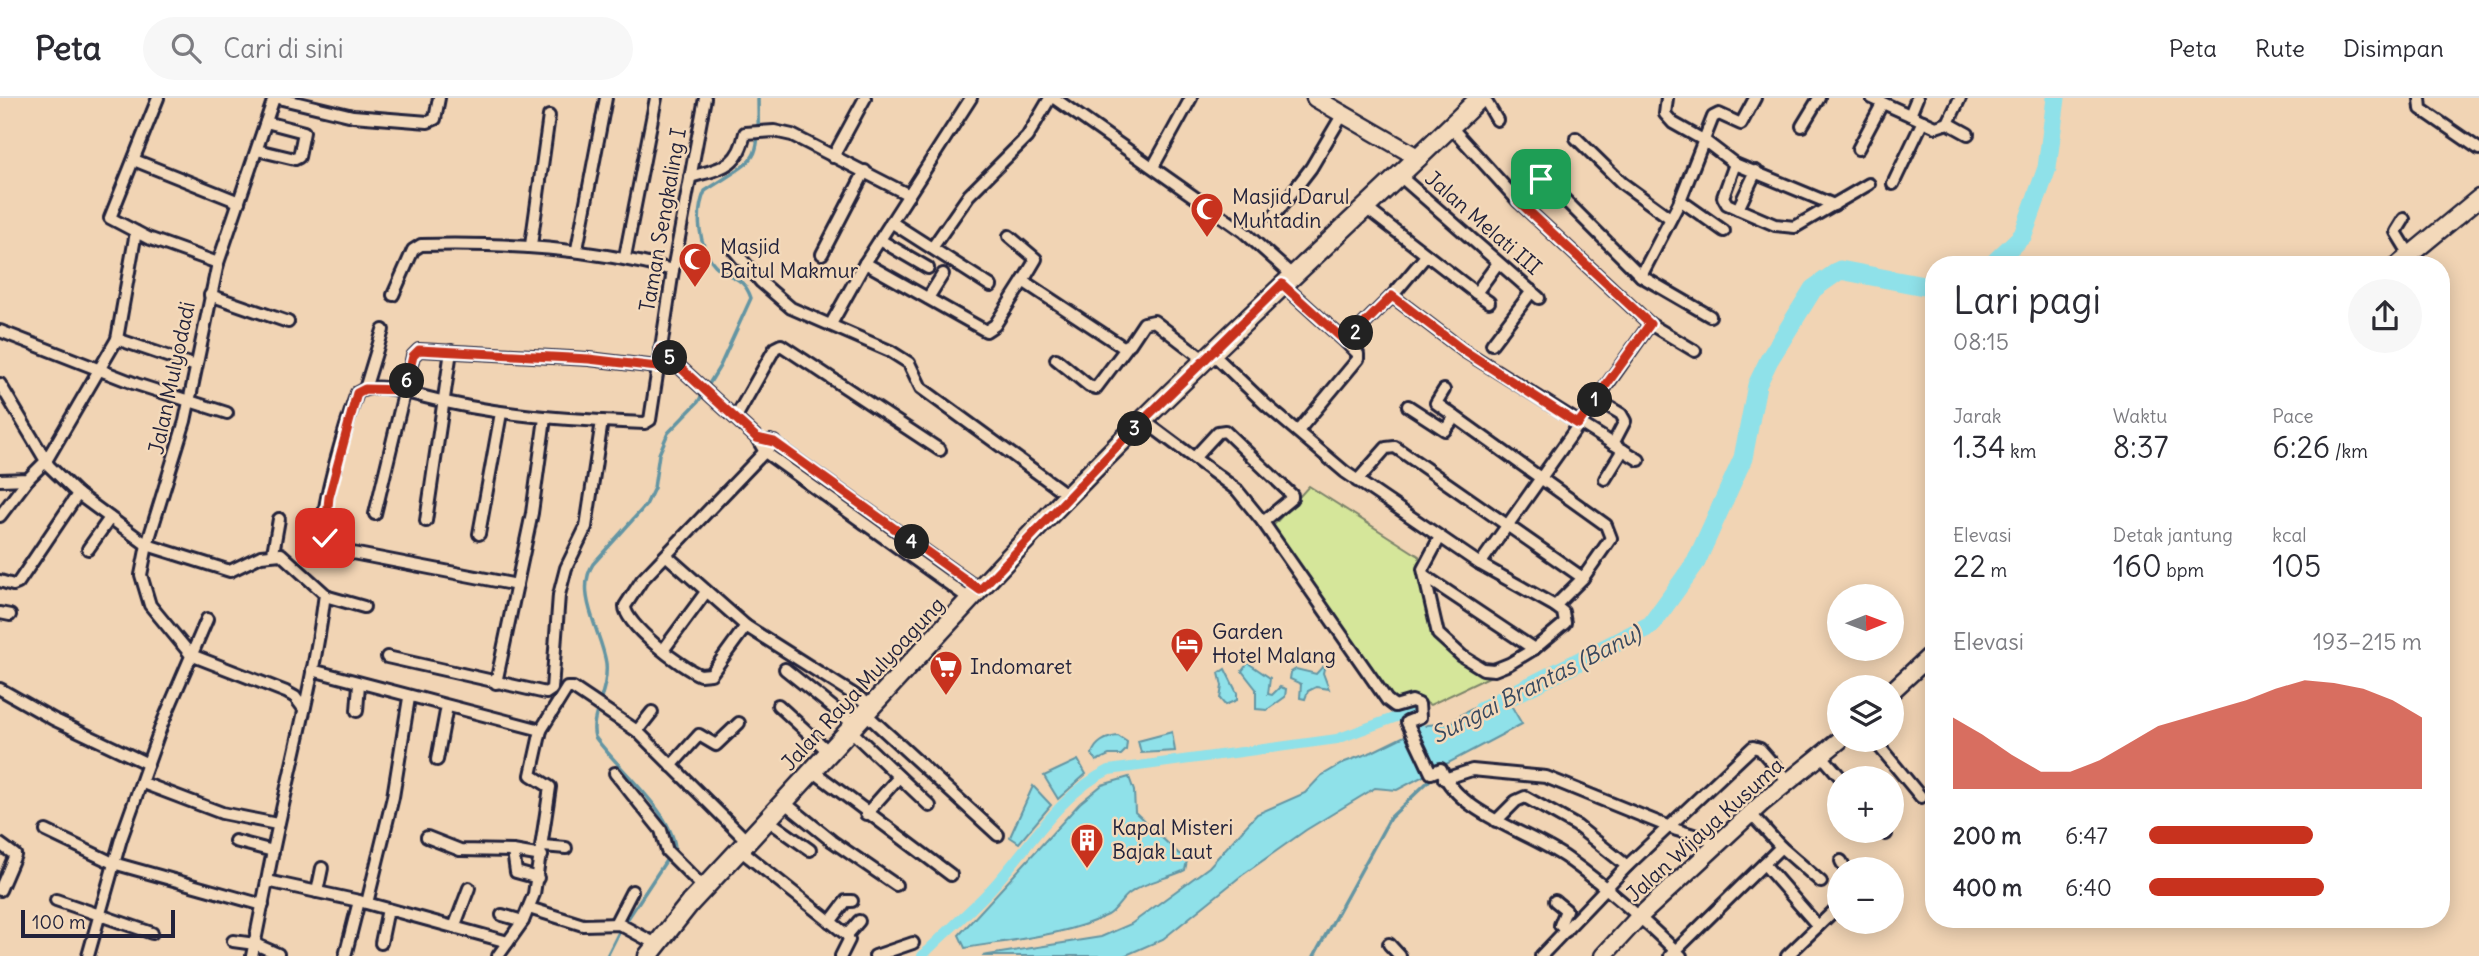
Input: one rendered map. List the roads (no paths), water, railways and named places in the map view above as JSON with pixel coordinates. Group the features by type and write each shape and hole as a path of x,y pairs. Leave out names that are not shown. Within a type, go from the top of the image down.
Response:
{"main road":[{"path":"1315,98 1344,112 1419,158"},
{"name":"Jalan Raya Mulyoagung","path":"652,950 704,888 769,821 975,595 1143,420 1287,280 1401,177 1482,98"},
{"path":"2409,256 2479,198"},
{"path":"1904,680 1925,660"},
{"name":"Jalan Wijaya Kusuma","path":"1602,956 1638,918 1751,814 1827,752"}],"street":[{"path":"158,98 109,216 114,222 136,232 218,263"},
{"path":"276,98 353,116 428,122 435,119 439,98"},
{"name":"Jalan Mulyodadi","path":"191,656 147,600 141,570 163,501 189,402 218,263 276,98"},
{"path":"577,250 606,98"},
{"path":"625,257 656,98"},
{"name":"Taman Sengkaling I","path":"602,421 645,423 650,420 673,270 705,98"},
{"path":"833,156 865,98"},
{"path":"831,324 865,263 971,98"},
{"path":"932,248 969,195 1027,137 1052,98 1253,239 1287,280 1358,354 1358,359 1298,431"},
{"path":"1153,167 1191,98"},
{"path":"1482,98 1497,120"},
{"path":"1667,98 1668,118 1735,164 1834,205"},
{"path":"1641,276 1680,200 1715,115 1741,124 1755,98"},
{"path":"1802,126 1819,98"},
{"path":"1910,115 1917,98"},
{"path":"1858,149 1877,101 1936,127 1948,123 1960,98"},
{"path":"2420,98 2421,108 2479,149"},
{"path":"1274,216 1311,168 1344,112"},
{"path":"531,245 549,116"},
{"path":"1893,184 1923,121"},
{"path":"257,150 290,158 299,157 304,132 266,122"},
{"path":"1948,123 1968,134"},
{"path":"1451,127 1518,201 1650,324 1695,351"},
{"path":"690,177 724,166 737,158 745,133 774,131 792,135 909,195"},
{"path":"1576,138 1622,183 1670,218"},
{"path":"134,160 239,202"},
{"path":"1735,164 1723,197 1727,204 1775,225 1795,227 1869,184"},
{"path":"822,254 865,172"},
{"path":"1738,209 1756,172"},
{"name":"Jalan Melati III","path":"1401,177 1535,295 1492,344"},
{"path":"1518,201 1533,183 1545,180 1641,276 1710,316"},
{"path":"1680,200 1713,220 1724,231"},
{"path":"1366,208 1425,257 1489,302"},
{"path":"2404,219 2396,232 2404,256"},
{"path":"891,222 991,286"},
{"path":"0,516 28,479 46,461 117,339 136,232"},
{"path":"865,263 982,329 990,330 1036,259 1009,236"},
{"path":"880,240 928,268"},
{"path":"393,295 416,247 486,243 531,245 625,257 673,270"},
{"path":"733,249 761,282 791,308 890,351 909,363 920,388 1069,496"},
{"path":"1346,342 1392,296 1425,257"},
{"path":"1476,293 1498,263"},
{"path":"928,298 943,274"},
{"path":"1023,281 1118,345 1127,347"},
{"path":"210,295 288,322"},
{"path":"1392,296 1463,350 1639,460"},
{"path":"1056,359 1089,386 1096,387 1144,323 1154,321 1209,358 1357,481 1440,537 1480,564 1559,609 1565,623 1534,649 1510,664 1489,671 1462,656 1438,634 1426,577 1425,562 1440,537"},
{"path":"1480,564 1539,477 1650,324"},
{"path":"365,389 383,330"},
{"path":"0,331 189,402 227,413"},
{"path":"117,339 196,366"},
{"path":"733,416 775,348 781,345 940,450"},
{"path":"660,349 757,438 765,452 868,526 975,595"},
{"path":"375,514 415,352 451,351 589,359 657,367"},
{"path":"426,521 451,351"},
{"path":"0,384 46,461 78,494 147,545 230,571 273,553 281,554 325,596 365,607"},
{"path":"387,657 546,692 553,685 559,595 566,568 586,527 602,421 500,413 445,403 405,390 365,389 357,393 346,427 323,531 327,542 342,551 517,585"},
{"path":"1444,390 1435,402 1606,525 1610,531 1611,538 1559,609"},
{"path":"1596,399 1621,415 1625,421 1605,479"},
{"path":"1408,406 1445,430 1455,417"},
{"path":"479,534 500,413"},
{"path":"496,683 532,513 545,418"},
{"path":"1143,420 1227,480 1263,522 1387,701 1400,706 1415,701 1422,710 1413,721 1438,773 1488,818 1568,859 1638,918 1675,954 1781,847"},
{"path":"1194,458 1218,432 1225,431 1292,495 1292,498 1263,522"},
{"path":"757,438 774,442 876,517 975,595"},
{"path":"746,626 711,674 705,676 693,672 639,631 625,611 631,594 774,442"},
{"path":"1357,481 1386,448 1395,447 1583,578"},
{"path":"0,480 28,479"},
{"path":"0,581 13,585 18,583 78,494"},
{"path":"868,526 876,517"},
{"path":"88,548 110,518"},
{"path":"273,553 279,519"},
{"path":"668,557 746,626 998,835"},
{"path":"1426,577 1534,649"},
{"path":"664,649 706,592"},
{"path":"252,956 325,596"},
{"path":"103,956 89,954 113,863 148,764 207,619"},
{"path":"191,656 286,692 295,697 304,709"},
{"path":"785,669 861,719 899,777 930,806"},
{"path":"312,670 409,698 539,729"},
{"path":"357,711 359,684"},
{"path":"498,956 523,921 538,878 550,786 531,775 539,729 567,688 573,688 637,731 744,846 848,935"},
{"path":"0,689 53,719 148,764"},
{"path":"345,956 393,797 409,698"},
{"path":"778,705 830,753"},
{"path":"437,760 447,706"},
{"path":"637,731 652,712"},
{"path":"671,766 699,735 716,745 739,723"},
{"path":"1550,954 1566,931 1627,866 1753,747 1760,748 1788,781"},
{"path":"1884,752 1921,797"},
{"path":"1822,756 1831,766"},
{"path":"1438,773 1472,770 1546,777 1668,826 1720,843"},
{"path":"813,771 866,814 951,875"},
{"path":"615,773 661,830 667,851 704,888"},
{"path":"866,814 899,777"},
{"path":"143,783 222,813 277,824"},
{"path":"1496,821 1516,801 1525,797 1577,826 1627,866"},
{"path":"785,803 832,841 896,885"},
{"path":"1751,814 1781,847 1821,882"},
{"path":"769,821 810,850"},
{"path":"46,831 113,863 263,905"},
{"path":"427,837 460,850 542,851 566,848"},
{"path":"235,841 273,851"},
{"path":"0,844 15,855 0,890"},
{"path":"513,851 516,872 538,878"},
{"path":"1763,864 1818,926"},
{"path":"317,892 322,868"},
{"path":"267,881 455,925 508,942"},
{"path":"455,925 469,888"},
{"path":"620,925 632,891"},
{"path":"56,900 152,933"},
{"path":"830,922 846,901 852,901"},
{"path":"1555,901 1566,910 1560,925 1566,931"},
{"path":"529,908 583,925 620,925 652,950"},
{"path":"381,943 388,909"},
{"path":"502,915 523,921"},
{"path":"1787,956 1827,917"},
{"path":"841,956 849,940 848,935 859,921"},
{"path":"233,940 255,944 278,954"},
{"path":"875,956 914,943"},
{"path":"1388,944 1400,956"}],"water":[{"path":"1248,663 1270,678 1268,694 1272,695 1280,687 1286,689 1285,697 1267,710 1256,709 1256,689 1242,671"},
{"path":"1325,664 1323,673 1329,689 1316,687 1308,691 1305,699 1300,698 1301,684 1290,679 1291,672 1296,669 1316,674"},
{"path":"1225,669 1237,693 1237,700 1225,705 1220,699 1222,686 1219,673"},
{"path":"1504,693 1522,724 1397,790 1375,788 1306,830 1241,876 1163,939 1124,956 982,956 1101,937 1131,924 1209,867 1257,814 1305,793 1321,776 1345,762 1427,725 1451,723 1462,714"},
{"path":"1172,732 1175,751 1141,753 1138,741"},
{"path":"1118,736 1127,742 1126,750 1121,755 1109,755 1096,761 1092,754 1098,744"},
{"path":"1078,760 1086,774 1058,799 1044,776"},
{"path":"1129,777 1134,791 1135,812 1179,854 1188,856 1185,870 1136,889 1111,913 1091,922 1038,936 965,948 959,935 1080,803 1102,785"},
{"path":"1033,786 1051,805 1019,843 1010,837"}],"waterway":[{"path":"607,956 619,932 675,847 671,833 653,804 595,737 595,721 605,684 606,663 588,600 588,575 593,564 646,505 654,488 659,454 668,433 698,402 720,366 751,298 740,281 720,270 709,257 702,239 699,219 705,191 737,171 753,156 758,136 758,98"},
{"name":"Sungai Brantas (Banu)","path":"2001,256 2023,235 2047,168 2056,98"},
{"name":"Sungai Brantas (Banu)","path":"1483,710 1651,625 1696,562 1743,458 1757,385 1769,360 1813,289 1840,270 1925,286"},
{"path":"922,956 992,888 1060,807 1091,780 1109,770 1337,739 1407,713 1413,716 1426,739"},
{"path":"1314,956 1390,818 1434,776"}],"place":[{"name":"Masjid Darul Muhtadin","path":"1207,239"},
{"name":"Masjid Baitul Makmur","path":"695,289"},
{"name":"Garden Hotel Malang","path":"1187,674"},
{"name":"Indomaret","path":"946,697"},
{"name":"Kapal Misteri Bajak Laut","path":"1087,870"}]}
